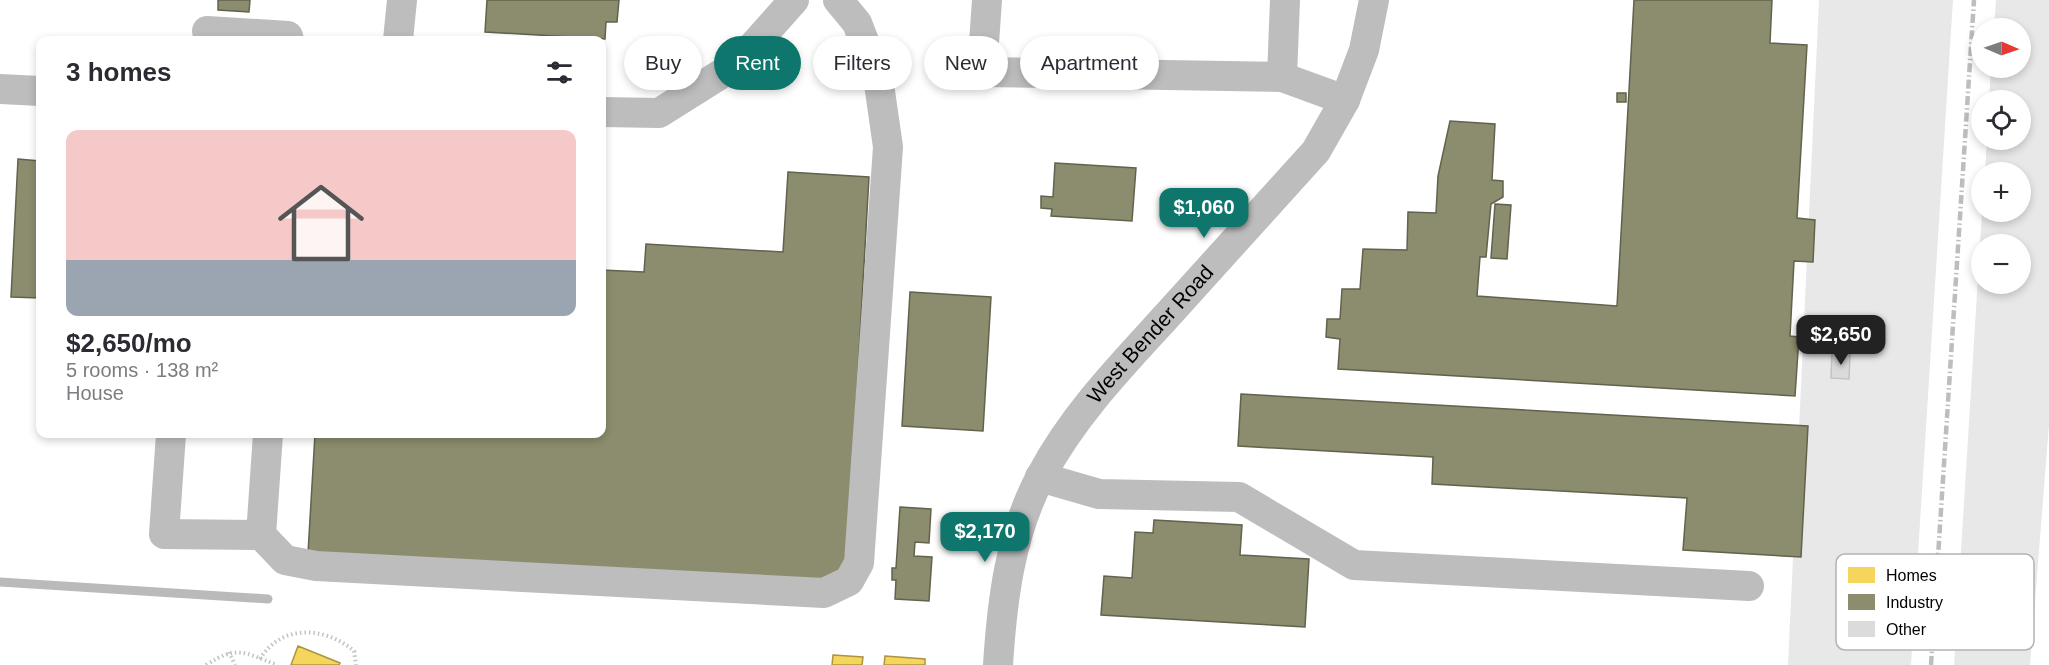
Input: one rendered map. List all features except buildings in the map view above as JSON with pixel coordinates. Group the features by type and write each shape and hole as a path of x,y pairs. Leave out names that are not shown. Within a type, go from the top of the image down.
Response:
{"street":[{"path":"398,36 402,0"},
{"path":"606,112 659,113 737,64 794,0"},
{"path":"171,438 164,534 261,535 285,560 316,566 824,593 849,581 860,563 888,147 878,77 857,22 838,0"},
{"path":"987,0 982,72 1282,77 1345,100"},
{"path":"1282,77 1285,0"},
{"name":"West Bender Road","path":"998,665 1001,615 1009,565 1022,520 1040,477 1076,420 1316,151 1345,100 1364,50 1374,0"},
{"path":"207,31 288,36"},
{"path":"0,89 36,91"},
{"path":"261,535 268,438"},
{"path":"1040,477 1099,494 1239,497 1354,565 1749,586"}],"path":[{"path":"260,658 268,646 281,636 296,631 310,631 346,644 354,651 356,665"},
{"path":"228,651 235,665"},
{"path":"206,665 228,651 245,653 277,665"}],"shaded area":[{"path":"1819,0 1953,0 1918,554 1836,554 1836,650 1912,650 1911,665 1788,665"},
{"path":"1996,0 2049,0 2049,424 2034,614 2034,554 1961,554 1977,294 2031,294 2031,234 1981,234 1981,222 2031,222 2031,162 1986,162 1986,150 2031,150 2031,90 1990,90 1990,78 2031,78 2031,18 1995,18"},
{"path":"1955,650 2031,650 2030,665 1954,665"}],"waterway":[{"path":"0,582 268,599"}],"railway":[{"path":"1938,554 1974,0"},
{"path":"1931,665 1932,650"}]}
